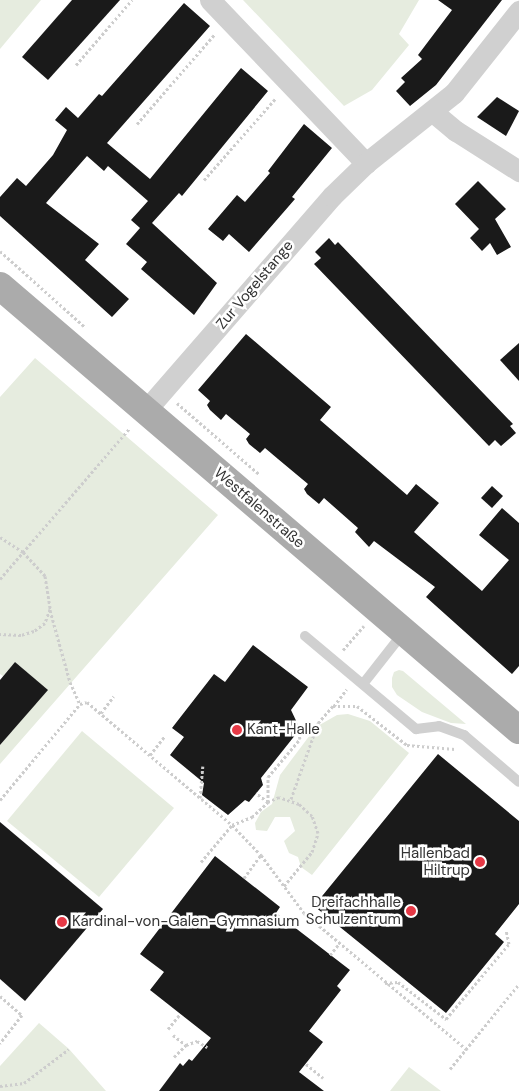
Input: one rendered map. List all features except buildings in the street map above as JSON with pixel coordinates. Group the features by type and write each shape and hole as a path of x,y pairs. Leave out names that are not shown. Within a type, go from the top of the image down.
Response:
{"main road":[{"name":"Westfalenstraße","path":"0,286 519,730"}],"street":[{"path":"210,0 366,163"},
{"name":"Zur Vogelstange","path":"146,410 285,248 366,163 454,94 519,11"},
{"path":"433,112 456,131 519,171"}],"lane":[{"path":"359,681 404,632"},
{"path":"304,636 416,729 439,726 464,736 519,782"}],"path":[{"path":"76,65 132,0"},
{"path":"137,124 228,19"},
{"path":"204,180 289,83"},
{"path":"0,579 146,410"},
{"path":"0,537 23,552 45,576 50,609 70,682 80,704"},
{"path":"0,634 21,635 34,631 45,623 50,609"},
{"path":"335,660 364,626"},
{"path":"333,706 359,681"},
{"path":"101,713 114,696"},
{"path":"0,800 80,704 88,702 232,825 261,855 304,913 385,983 466,1049"},
{"path":"291,799 318,723"},
{"path":"268,802 268,777 300,739 298,731"},
{"path":"150,755 165,736"},
{"path":"200,799 203,766"},
{"path":"256,793 268,802"},
{"path":"202,862 232,825 252,818 268,802 279,797 291,799 312,816 318,833 312,852 284,886"},
{"path":"244,878 261,855"},
{"path":"385,983 398,982 446,1019 509,944 506,930"},
{"path":"330,955 339,944"},
{"path":"450,1069 519,984"},
{"path":"0,996 22,1015 0,1043"},
{"path":"168,1029 180,1014"},
{"path":"173,1035 186,1044"},
{"path":"174,1057 186,1044 197,1041 207,1047"},
{"path":"0,1086 24,1083 69,1049"},
{"path":"306,1064 324,1078"}],"shaded area":[{"path":"0,0 41,0 0,49"},
{"path":"243,0 419,0 399,34 409,45 372,90 344,106"},
{"path":"35,358 218,515 0,764 0,745 47,690 15,662 3,676 0,674 0,397"},
{"path":"403,671 466,724 451,723 422,712 397,695 392,687 392,678 394,672"},
{"path":"348,714 370,721 409,753 312,875 301,867 298,857 289,853 284,841 295,831 290,817 275,817 267,831 256,830 255,823 261,812 272,804 280,775 316,727 337,715"},
{"path":"82,731 174,808 99,897 7,821"},
{"path":"39,1023 69,1049 106,1091 0,1091 0,1066"},
{"path":"409,1067 441,1091 390,1091"}],"place":[{"name":"Kant-Halle","path":"237,730"},
{"name":"Hallenbad Hiltrup","path":"480,862"},
{"name":"Dreifachhalle Schulzentrum","path":"411,911"},
{"name":"Kardinal-von-Galen-Gymnasium","path":"62,922"}]}
